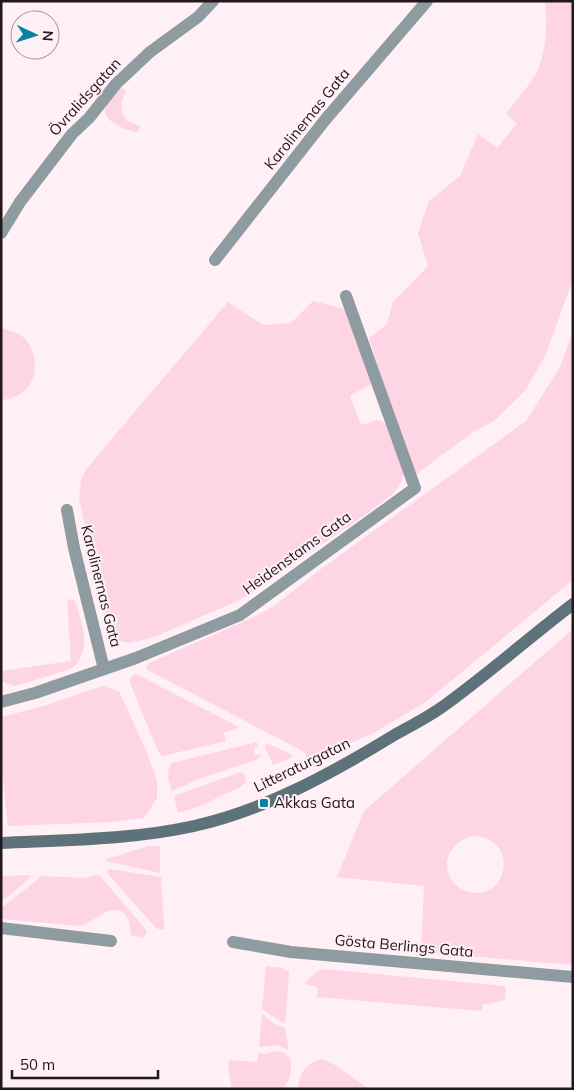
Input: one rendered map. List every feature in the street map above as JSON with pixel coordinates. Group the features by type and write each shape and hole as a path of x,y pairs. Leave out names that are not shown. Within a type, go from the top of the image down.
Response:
{"street":[{"name":"Övralidsgatan","path":"1,233 20,202 72,134 89,118 116,84 150,52 198,18 213,1"},
{"name":"Karolinernas Gata","path":"215,260 325,120 427,1"},
{"name":"Heidenstams Gata","path":"1,702 35,693 144,655 240,615 415,488 346,296"},
{"name":"Karolinernas Gata","path":"67,510 74,548 104,669"},
{"name":"Litteraturgatan","path":"1,843 152,834 214,821 264,803 314,781 444,705 573,604"},
{"path":"1,928 111,941"},
{"name":"Gösta Berlings Gata","path":"233,942 291,952 573,977"}],"shaded area":[{"path":"545,1 573,1 573,279 546,354 525,391 494,421 473,432 415,475 369,338 387,324 393,302 428,266 418,233 429,201 460,176 478,134 497,148 517,123 506,114 531,82 538,69 544,50 546,30"},
{"path":"121,88 127,91 122,102 123,114 128,121 140,126 138,132 116,125 107,117 105,112 108,102"},
{"path":"313,301 345,309 371,384 350,396 361,425 377,420 385,423 404,472 401,482 393,494 365,515 240,600 154,637 129,643 120,641 112,636 108,626 79,499 81,479 87,468 228,302 263,325 291,323"},
{"path":"1,328 15,332 25,339 34,357 35,365 32,380 28,387 17,396 1,400"},
{"path":"573,331 573,580 427,701 374,733 308,761 304,752 146,669 149,663 258,615 274,606 321,569 526,421 560,367"},
{"path":"69,599 76,603 83,629 84,646 78,662 71,669 19,685 13,686 1,681 2,671 71,661 67,600"},
{"path":"573,629 573,965 421,952 424,886 337,877 364,811","holes":["472,836 488,839 498,846 503,857 504,868 500,878 493,887 483,892 470,892 461,889 449,876 447,868 449,855 458,843"]},
{"path":"134,674 239,727 224,733 226,741 162,756 158,751 130,683 130,679"},
{"path":"102,686 119,691 147,753 157,781 157,798 144,818 112,822 8,826 1,761 1,717 44,706"},
{"path":"257,742 258,746 254,748 255,755 262,754 258,759 199,779 172,791 168,773 172,763"},
{"path":"266,743 291,754 293,757 273,765 265,747"},
{"path":"240,772 246,777 245,783 240,787 198,807 178,813 174,796"},
{"path":"149,846 160,846 160,873 106,861 108,858"},
{"path":"107,870 161,877 164,929 156,928 107,873"},
{"path":"31,875 28,880 1,902 1,876"},
{"path":"98,875 146,930 144,938 132,936 127,917 115,910 104,913 80,926 1,919 1,908 42,876 83,878"},
{"path":"266,966 282,968 289,972 285,1024 262,1009"},
{"path":"323,969 504,986 506,989 505,1000 483,1005 482,1011 317,997 318,989 316,986 305,984 312,975"},
{"path":"262,1014 273,1023 285,1028 289,1050 277,1045 259,1047"},
{"path":"276,1051 282,1052 290,1058 291,1062 290,1074 283,1089 232,1089 228,1068 229,1060 257,1062 258,1052 266,1054"},
{"path":"322,1059 335,1065 369,1089 298,1089 298,1083 304,1070 312,1063"}],"place":[{"name":"Akkas Gata","path":"264,803"}]}
